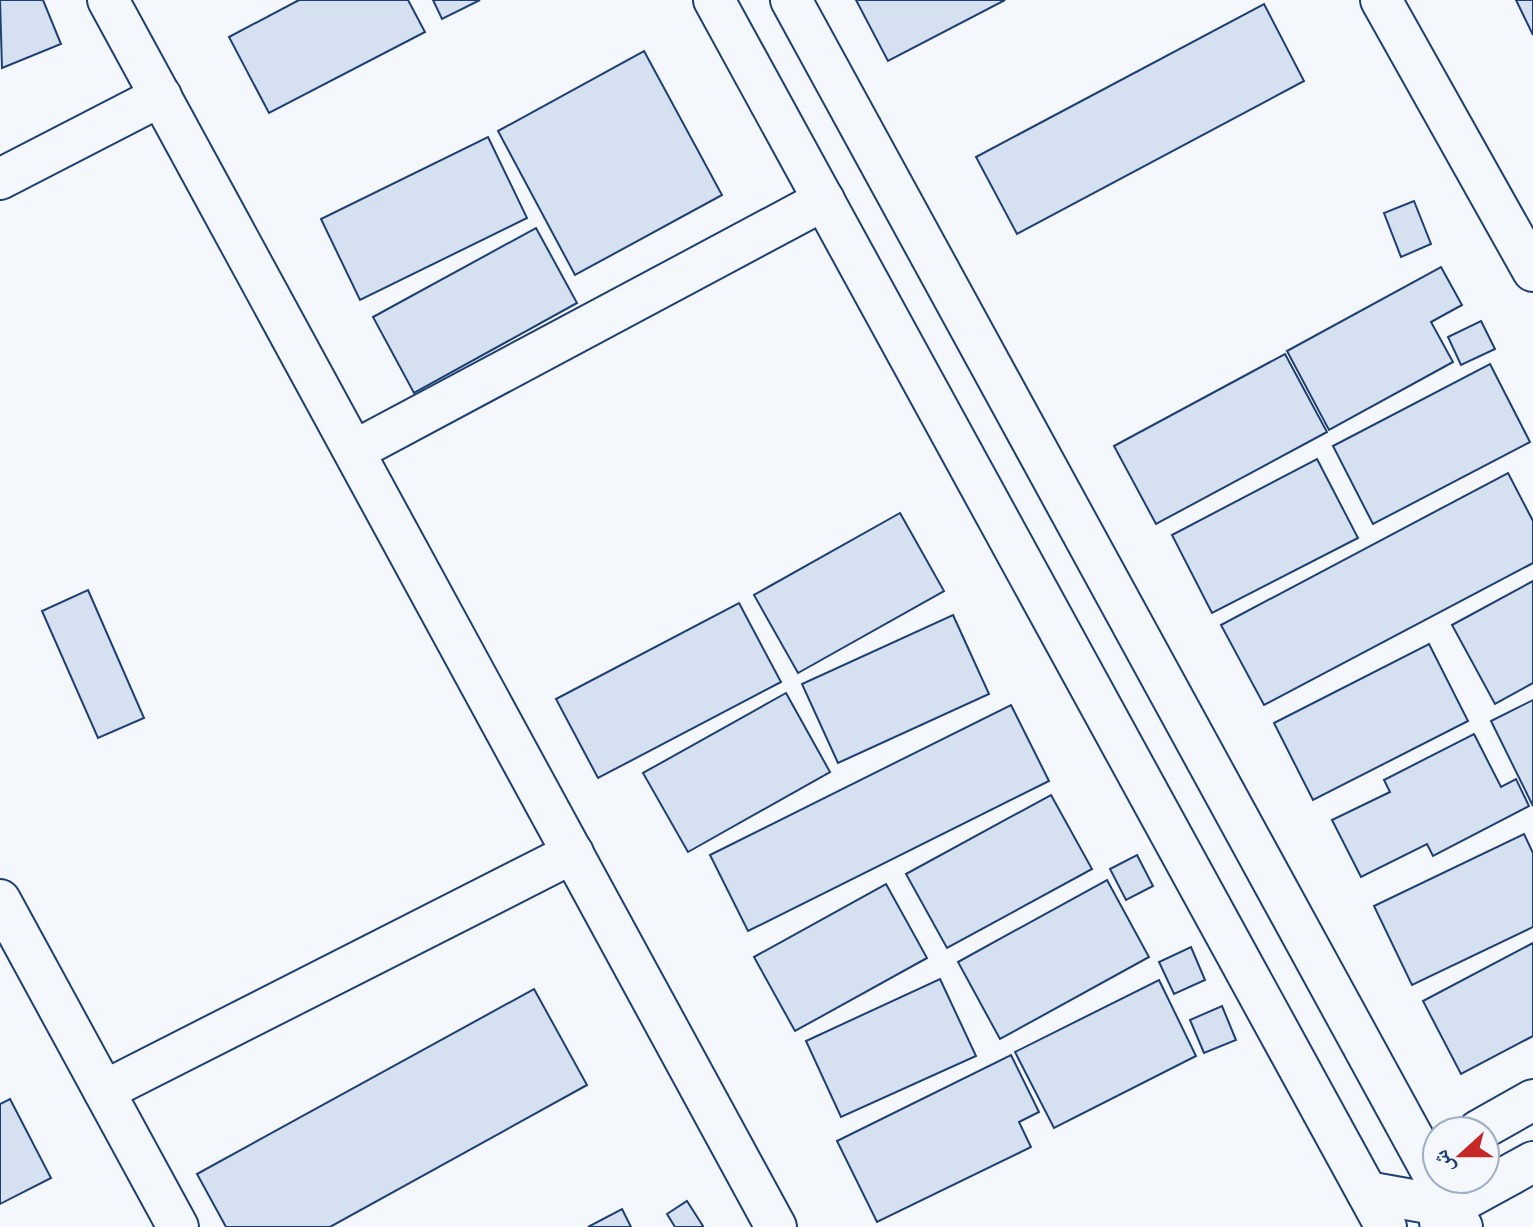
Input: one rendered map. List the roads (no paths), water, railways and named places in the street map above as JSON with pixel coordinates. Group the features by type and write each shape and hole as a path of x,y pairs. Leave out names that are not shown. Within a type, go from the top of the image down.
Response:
{"street":[{"path":"108,0 776,1227"},
{"path":"714,0 1386,1227"},
{"path":"791,0 1421,1139"},
{"path":"1381,0 1533,271"},
{"path":"0,179 161,96"},
{"path":"354,451 824,200"},
{"path":"104,1091 573,853"},
{"path":"0,900 178,1227"},
{"path":"1501,1118 1533,1100"},
{"path":"1449,1220 1533,1162"},
{"path":"1367,1192 1449,1220"},
{"path":"1442,1195 1449,1220"}]}
